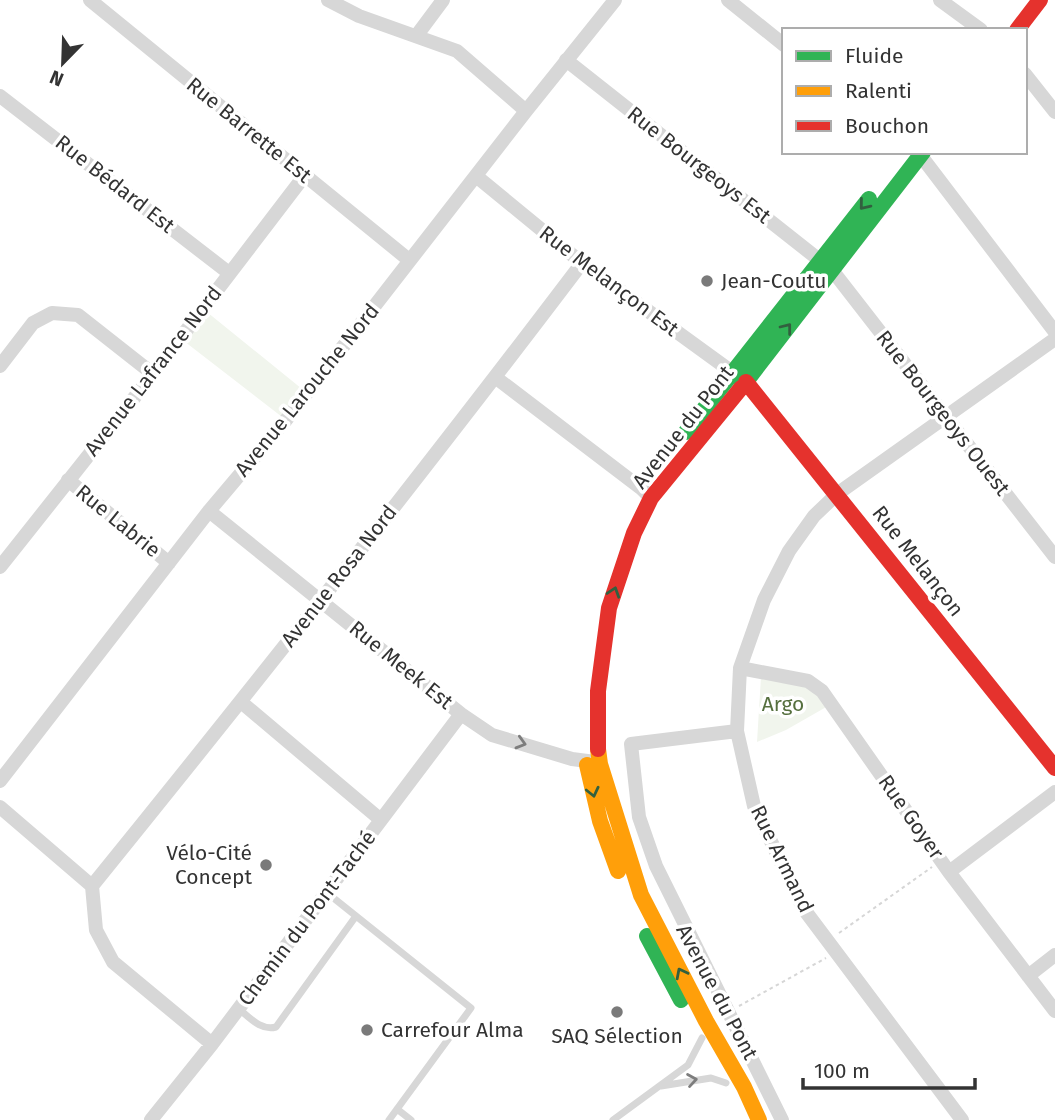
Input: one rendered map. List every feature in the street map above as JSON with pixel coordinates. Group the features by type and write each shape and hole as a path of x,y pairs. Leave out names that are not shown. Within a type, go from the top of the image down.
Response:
{"main road":[{"path":"1002,28 1023,0"},
{"path":"1019,28 1040,0"},
{"name":"Avenue du Pont","path":"743,1120 628,897 600,821 593,762 597,741 598,691 609,608 646,494 825,265 916,154"},
{"name":"Rue Melançon","path":"739,377 838,494 1055,768"},
{"name":"Avenue du Pont","path":"593,762 641,895 759,1120"}],"street":[{"name":"Rue Barrette Est","path":"90,0 409,260"},
{"path":"328,0 359,16 457,51 526,111"},
{"path":"417,35 443,0"},
{"name":"Avenue Larouche Nord","path":"0,781 209,511 286,419 615,0"},
{"path":"728,0 782,43"},
{"path":"940,0 978,28"},
{"name":"Rue Bourgeoys Est","path":"566,60 825,265"},
{"path":"1027,77 1055,112"},
{"name":"Rue Bédard Est","path":"0,96 229,273"},
{"path":"918,154 1055,332"},
{"name":"Avenue Lafrance Nord","path":"0,567 153,374 305,175"},
{"name":"Rue Melançon Est","path":"476,176 582,263 739,377"},
{"name":"Avenue Rosa Nord","path":"92,886 241,702 582,263"},
{"name":"Rue Bourgeoys Ouest","path":"825,265 1055,557"},
{"path":"0,366 33,323 52,313 78,314 153,374"},
{"name":"Rue Armand","path":"961,1120 803,908 754,806 737,731 740,668 764,600 789,551 814,516 838,494 1055,339"},
{"path":"495,377 646,494"},
{"name":"Rue Labrie","path":"68,480 169,563"},
{"name":"Rue Meek Est","path":"209,511 461,714 492,735 572,759 593,762"},
{"name":"Rue Goyer","path":"740,668 808,681 822,691 945,866 1055,1011"},
{"path":"241,702 381,820"},
{"name":"Chemin du Pont-Taché","path":"151,1120 212,1044 461,714"},
{"path":"737,731 631,744 639,817 656,866 782,1120"},
{"path":"945,866 1055,792"},
{"path":"0,807 92,886 96,930 113,962 212,1044"},
{"path":"1028,976 1055,955"}],"lane":[{"path":"326,892 471,1009 389,1120"},
{"path":"238,1009 260,1026 269,1029 276,1027 356,916"},
{"path":"613,1120 688,1065 702,1038"},
{"path":"657,1087 711,1078 726,1083"},
{"path":"397,1109 411,1120"}],"path":[{"path":"727,1012 810,968 831,946 945,866"}],"green space":[{"path":"202,308 307,393 286,420 180,338"},
{"name":"Argo","path":"761,677 813,687 828,706 786,730 757,742"}],"traffic: fast":[{"path":"741,388 921,154"},
{"path":"686,432 869,199"},
{"path":"647,936 681,1000"}],"traffic: slow":[{"path":"598,749 600,764 641,895 759,1120"},
{"path":"587,765 600,821 618,871"}],"traffic: jam":[{"path":"1019,28 1040,0"},
{"path":"746,382 1055,768"},
{"path":"598,749 598,691 609,608 634,533 651,498 741,388"}],"place":[{"name":"Jean-Coutu","path":"707,281"},
{"name":"Vélo-Cité Concept","path":"266,865"},
{"name":"SAQ Sélection","path":"617,1012"},
{"name":"Carrefour Alma","path":"367,1030"}]}
